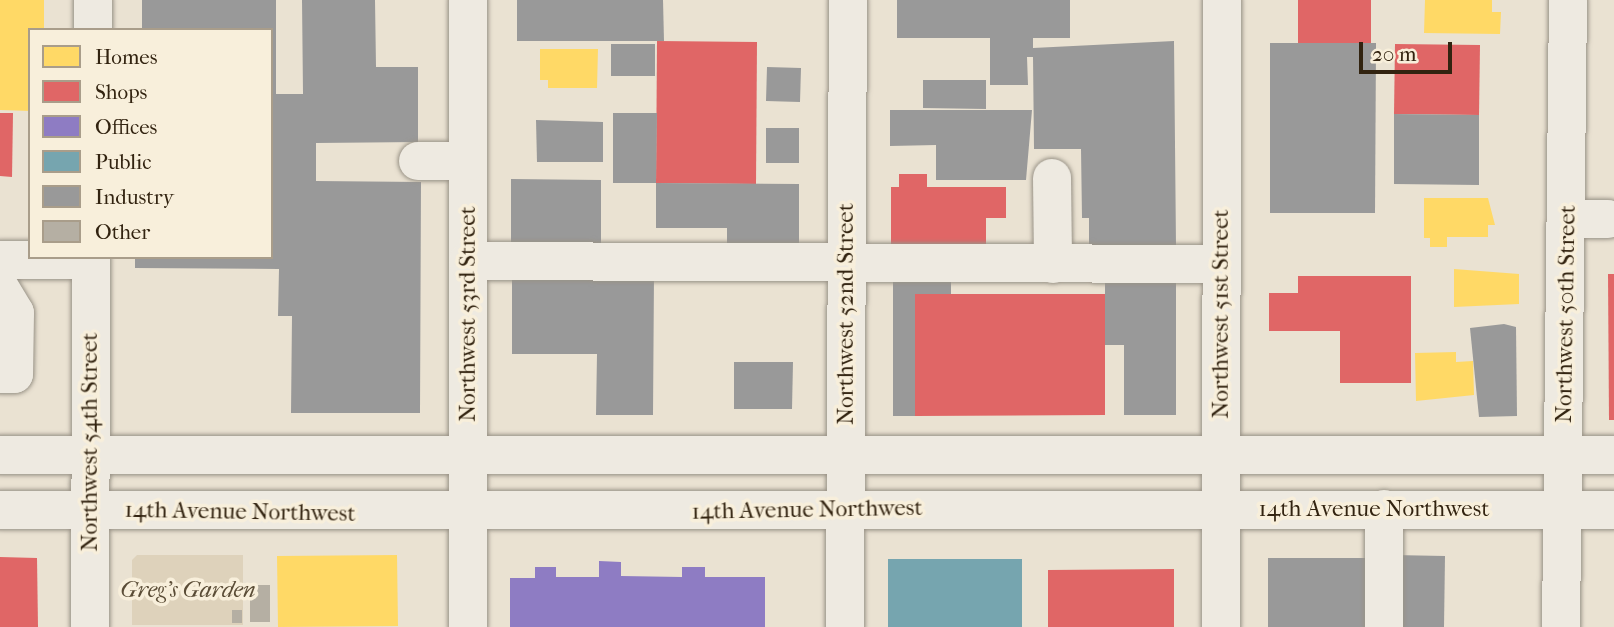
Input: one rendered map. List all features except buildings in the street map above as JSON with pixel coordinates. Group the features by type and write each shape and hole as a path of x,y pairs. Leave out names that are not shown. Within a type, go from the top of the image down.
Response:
{"street":[{"path":"93,0 93,28"},
{"name":"Northwest 53rd Street","path":"468,0 468,627"},
{"name":"Northwest 52nd Street","path":"845,627 848,0"},
{"name":"Northwest 51st Street","path":"1221,627 1222,0"},
{"name":"Northwest 50th Street","path":"1561,627 1568,219 1568,0"},
{"path":"418,161 468,161"},
{"path":"1052,178 1053,264"},
{"path":"1568,219 1608,219"},
{"path":"0,260 91,259"},
{"name":"Northwest 54th Street","path":"90,627 91,259"},
{"path":"468,261 1221,264"},
{"path":"0,288 15,313 7,374"},
{"path":"0,455 468,458 1614,456"},
{"name":"14th Avenue Northwest","path":"0,510 469,514 845,509 1614,510"},
{"path":"1384,509 1384,627"}],"green space":[{"name":"Greg's Garden","path":"137,555 243,555 243,625 132,625 132,560"}]}
